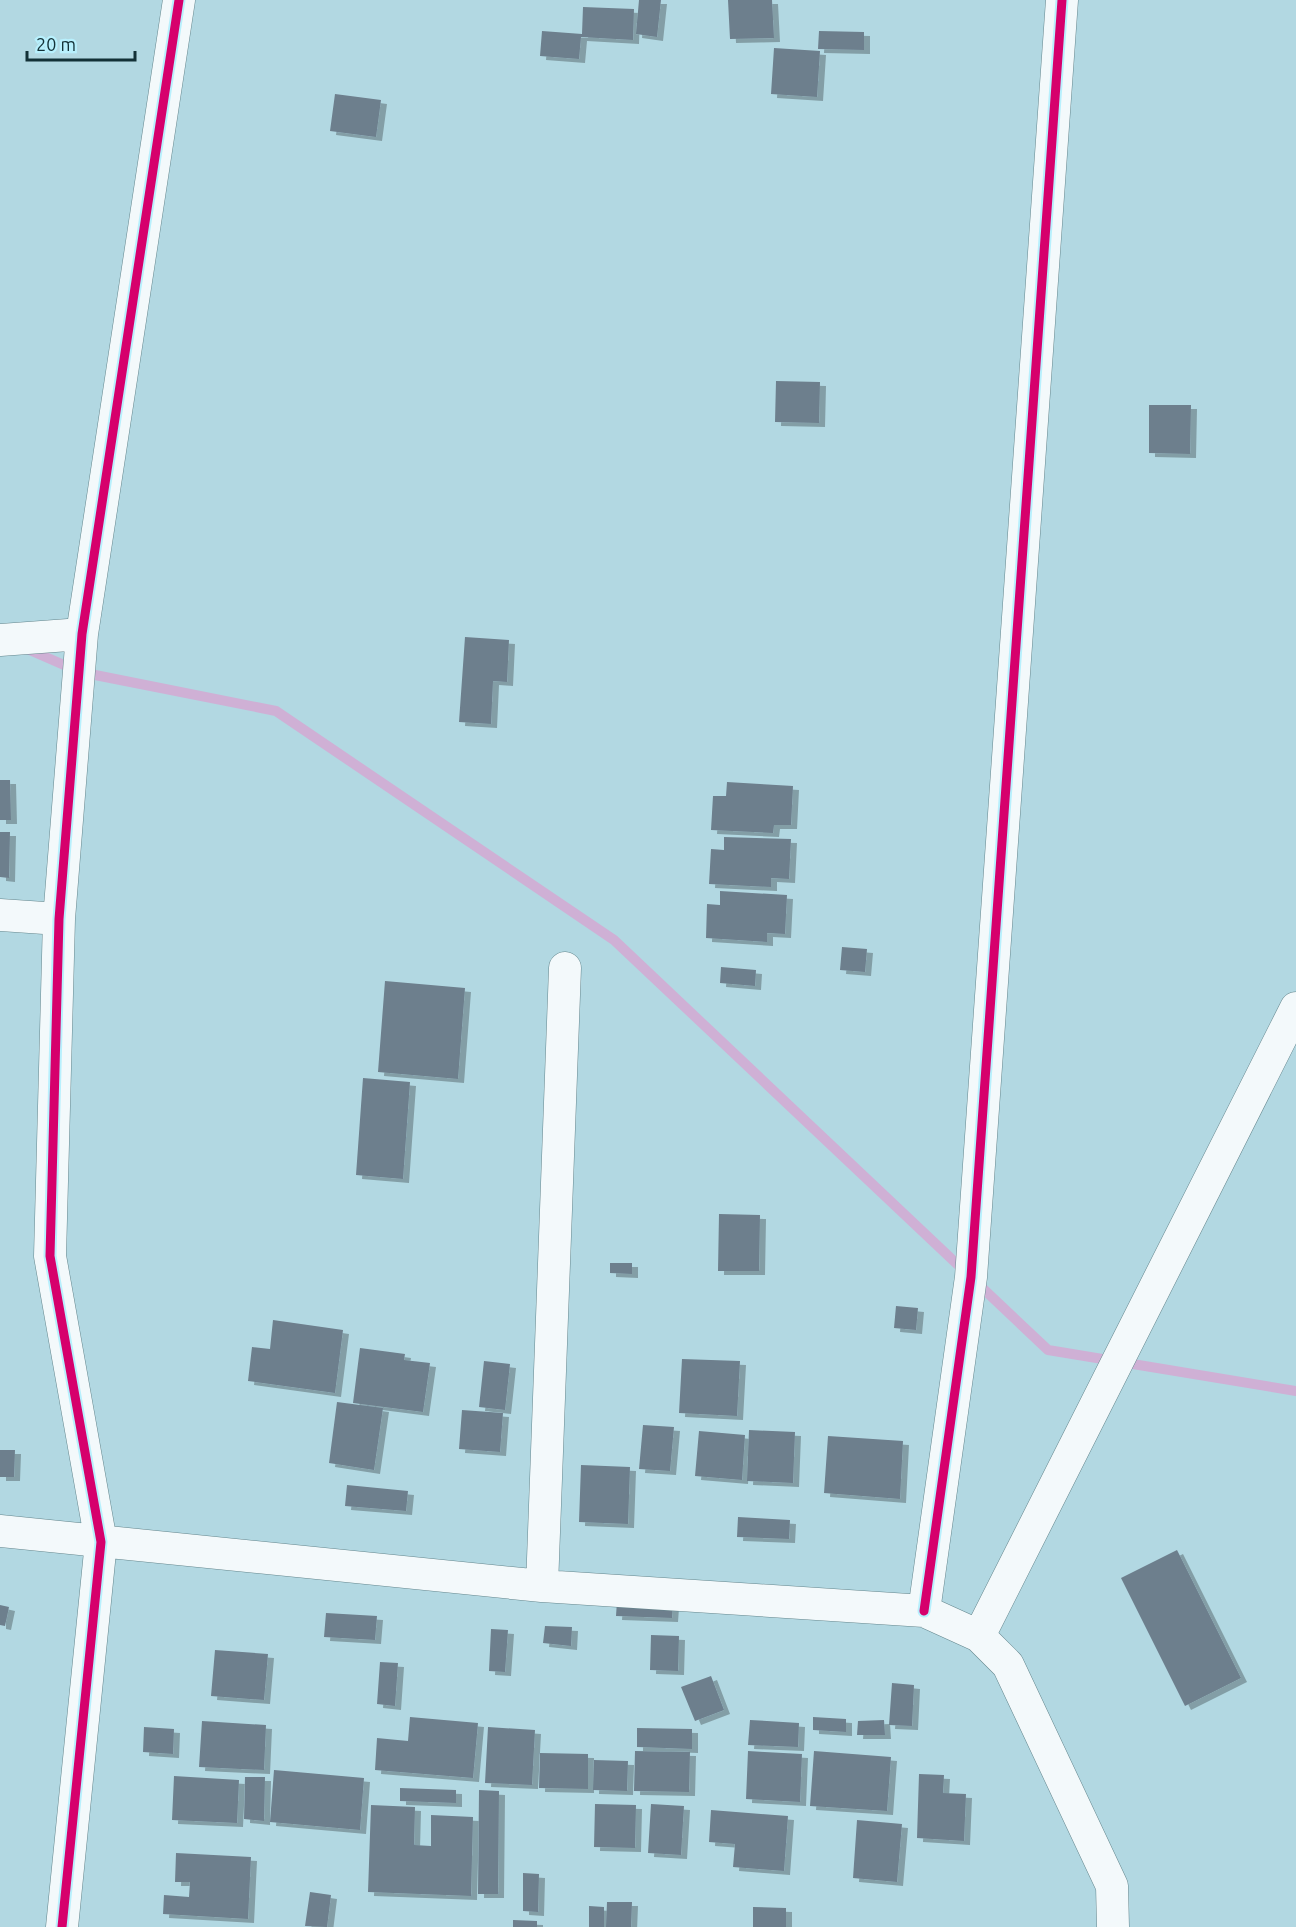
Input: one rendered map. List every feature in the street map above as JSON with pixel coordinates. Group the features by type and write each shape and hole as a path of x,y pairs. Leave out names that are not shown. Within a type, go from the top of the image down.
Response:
{"street":[{"path":"62,1927 101,1542 50,1256 59,919 82,634 179,0"},
{"path":"924,1611 971,1276 1062,0"},
{"path":"0,640 82,634"},
{"path":"0,915 59,919"},
{"path":"542,1587 565,968"},
{"path":"979,1636 1296,1008"},
{"path":"0,1531 542,1587 924,1611 979,1636 1008,1665 1112,1887 1113,1927"}],"building":[{"path":"639,0 661,0 657,37 636,34"},
{"path":"728,0 772,0 774,38 730,39"},
{"path":"583,7 634,9 633,40 581,37 579,59 540,56 542,31 582,34"},
{"path":"819,31 864,32 864,50 818,49"},
{"path":"774,48 820,51 817,97 771,94"},
{"path":"335,94 381,100 376,137 330,131"},
{"path":"776,381 820,382 819,423 775,422"},
{"path":"1149,405 1191,405 1190,454 1149,453"},
{"path":"465,637 509,640 507,682 493,681 491,724 459,722"},
{"path":"0,780 10,780 11,820 0,820"},
{"path":"727,782 793,786 791,825 774,825 773,833 711,830 713,796 726,796"},
{"path":"0,832 10,832 9,878 0,877"},
{"path":"724,837 791,839 789,879 771,878 771,887 709,884 711,849 724,850"},
{"path":"720,891 787,895 785,934 767,933 767,942 706,938 707,904 720,905"},
{"path":"842,947 867,949 865,972 840,970"},
{"path":"721,967 756,970 755,986 720,983"},
{"path":"385,981 465,988 458,1079 378,1072"},
{"path":"363,1078 410,1082 403,1179 356,1175"},
{"path":"719,1214 760,1215 759,1271 718,1271"},
{"path":"610,1263 632,1263 632,1274 610,1273"},
{"path":"896,1306 918,1308 916,1330 894,1328"},
{"path":"273,1320 343,1330 335,1393 248,1381 252,1347 270,1349"},
{"path":"360,1348 405,1354 404,1360 430,1363 423,1412 353,1403"},
{"path":"682,1359 740,1361 737,1416 679,1413"},
{"path":"484,1361 510,1364 505,1410 479,1407"},
{"path":"337,1402 383,1408 374,1470 329,1463"},
{"path":"462,1410 503,1413 500,1452 459,1449"},
{"path":"643,1425 674,1427 670,1471 639,1469"},
{"path":"749,1430 795,1432 793,1483 747,1481"},
{"path":"699,1431 745,1435 742,1480 695,1476"},
{"path":"828,1436 903,1441 900,1499 824,1493"},
{"path":"0,1450 15,1450 14,1477 0,1477"},
{"path":"581,1465 630,1467 628,1524 579,1522"},
{"path":"347,1485 408,1491 406,1511 345,1506"},
{"path":"738,1517 790,1520 789,1539 737,1537"},
{"path":"1177,1550 1241,1678 1185,1706 1121,1578"},
{"path":"617,1601 673,1604 672,1618 616,1616"},
{"path":"0,1605 9,1607 5,1626 0,1625"},
{"path":"326,1613 377,1616 375,1640 324,1637"},
{"path":"545,1626 572,1627 571,1646 543,1643"},
{"path":"491,1629 508,1630 505,1672 489,1671"},
{"path":"651,1635 679,1636 678,1671 650,1670"},
{"path":"215,1650 268,1654 264,1700 211,1696"},
{"path":"380,1662 398,1663 395,1706 377,1704"},
{"path":"711,1676 724,1710 695,1721 681,1687"},
{"path":"892,1683 914,1685 912,1726 889,1725"},
{"path":"410,1717 478,1723 473,1778 375,1770 377,1738 408,1741"},
{"path":"813,1717 846,1719 846,1732 813,1730"},
{"path":"750,1720 799,1723 798,1747 748,1745"},
{"path":"884,1720 885,1735 857,1735 858,1721"},
{"path":"202,1721 266,1725 264,1770 199,1767"},
{"path":"144,1727 174,1729 173,1754 143,1752"},
{"path":"488,1727 535,1730 532,1785 485,1783"},
{"path":"637,1728 692,1729 692,1749 637,1747"},
{"path":"635,1751 690,1752 689,1792 634,1791"},
{"path":"748,1751 802,1754 800,1802 746,1799"},
{"path":"814,1751 891,1757 887,1811 810,1806"},
{"path":"540,1753 588,1754 588,1789 539,1788"},
{"path":"594,1760 628,1761 627,1791 593,1790"},
{"path":"274,1770 364,1778 360,1830 270,1822"},
{"path":"919,1774 944,1775 943,1793 966,1794 964,1841 917,1838"},
{"path":"174,1776 239,1780 237,1823 172,1820"},
{"path":"245,1777 265,1777 264,1821 244,1819"},
{"path":"400,1788 456,1790 456,1803 400,1801"},
{"path":"479,1790 499,1791 498,1894 478,1894"},
{"path":"595,1804 636,1805 635,1848 594,1847"},
{"path":"651,1804 684,1806 681,1855 648,1853"},
{"path":"371,1805 415,1807 414,1845 431,1846 431,1815 473,1817 471,1896 368,1892"},
{"path":"711,1810 788,1816 784,1871 733,1867 735,1844 709,1842"},
{"path":"857,1820 902,1824 897,1882 853,1878"},
{"path":"176,1853 251,1857 248,1919 163,1914 164,1895 189,1897 190,1882 175,1882"},
{"path":"523,1873 539,1874 538,1912 523,1911"},
{"path":"310,1892 331,1895 327,1927 305,1926"},
{"path":"607,1902 632,1902 631,1927 606,1927"},
{"path":"589,1906 604,1907 604,1927 589,1927"},
{"path":"753,1907 786,1908 786,1927 753,1927"},
{"path":"513,1920 537,1921 537,1927 513,1927"}],"waterway":[{"path":"25,648 80,672 276,711 614,940 1048,1350 1296,1391"}],"cycle path":[{"path":"62,1927 101,1542 50,1256 59,919 82,634 179,0"},
{"path":"924,1611 971,1277 1062,0"}]}
